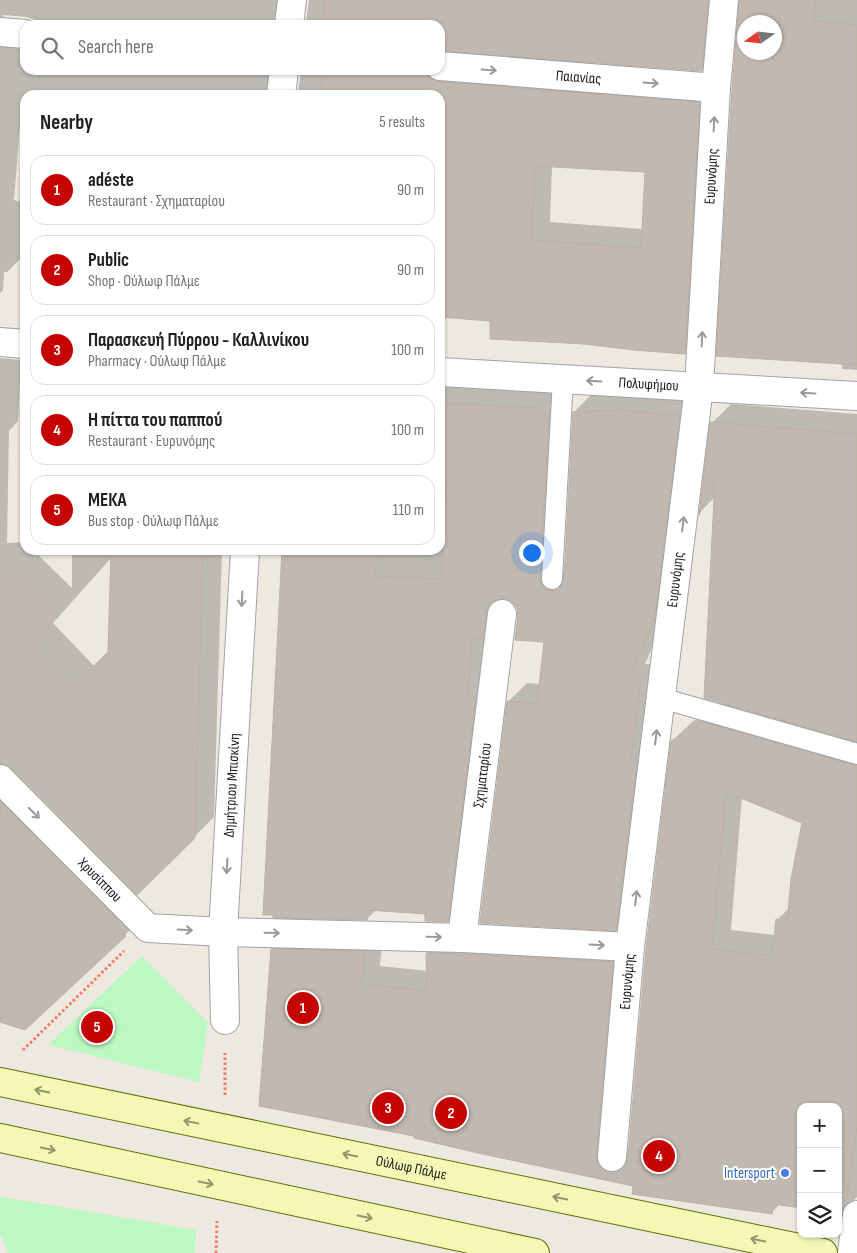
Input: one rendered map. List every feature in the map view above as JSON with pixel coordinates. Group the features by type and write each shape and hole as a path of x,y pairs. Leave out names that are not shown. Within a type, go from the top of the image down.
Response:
{"main road":[{"name":"Ούλωφ Πάλμε","path":"0,1082 823,1253"},
{"path":"0,1138 535,1253"}],"street":[{"path":"290,20 292,0"},
{"name":"Ευρυνόμης","path":"612,1157 630,947 699,387 716,88 724,0"},
{"path":"0,32 20,34"},
{"name":"Παιανίας","path":"445,66 716,88"},
{"path":"282,90 284,75"},
{"path":"0,342 20,344"},
{"name":"Πολυφήμου","path":"445,372 857,396"},
{"name":"Δημήτριου Μπισκίνη","path":"225,1020 223,932 245,555"},
{"name":"Σχηματαρίου","path":"462,938 502,614"},
{"name":"Χρυσίππου","path":"0,778 148,928"},
{"path":"148,928 223,932 462,938 630,947"},
{"path":"852,1253 857,1215"}],"lane":[{"path":"552,579 563,379"},
{"path":"661,698 857,754"}],"path":[{"path":"21,1052 148,928"},
{"path":"225,1020 225,1129"}],"green space":[{"path":"142,956 208,1023 199,1082 48,1045"},
{"path":"0,1197 196,1230 195,1253 8,1253 0,1233"}],"building":[{"path":"325,0 708,0 702,71 445,51 445,20 324,20"},
{"path":"739,0 816,0 814,21 857,25 857,365 716,356 737,25 737,60 782,60 782,15 738,15"},
{"path":"322,75 428,75 431,79 439,82 700,102 685,354 584,344 490,339 490,321 445,317 445,90 321,90","holes":["535,166 645,172 641,248 532,240"]},
{"path":"445,403 539,408 538,412 549,412 540,578 541,584 545,589 557,590 562,586 564,580 573,412 620,410 680,416 655,618 627,682 640,684 631,763 637,759 616,931 480,923 507,701 537,704 544,642 515,640 517,608 511,601 503,598 495,600 489,605 486,612 483,638 472,638 468,697 476,698 448,922 425,921 425,914 368,910 367,920 273,918 273,915 263,915 282,555 377,555 375,576 441,579 442,555 445,555"},
{"path":"710,422 857,434 857,742 704,698 715,478 699,515"},
{"path":"111,555 203,555 195,838 137,895 11,768 5,764 0,764 0,588 16,572 59,615 34,643 74,685 108,652"},
{"path":"703,722 857,766 857,1127 846,1204 842,1212 842,1103 797,1103 797,1207 774,1204 772,1214 632,1194 633,1186 478,1153 414,1138 414,1136 259,1106 271,949 365,951 362,984 427,991 426,953 613,962 596,1156 598,1163 603,1169 610,1172 618,1171 624,1166 628,1158 646,949 671,741","holes":["726,792 802,823 791,879 787,922 776,919 772,956 712,949"]},
{"path":"0,801 114,916 111,920 126,936 25,1030 0,1022"}],"place":[{"name":"adéste","path":"303,1008"},
{"name":"ΜΕΚΑ","path":"97,1027"},
{"name":"Παρασκευή Πύρρου - Καλλινίκου","path":"388,1108"},
{"name":"Public","path":"451,1113"},
{"name":"Η πίττα του παππού","path":"659,1156"},
{"name":"Intersport","path":"785,1173"}]}
